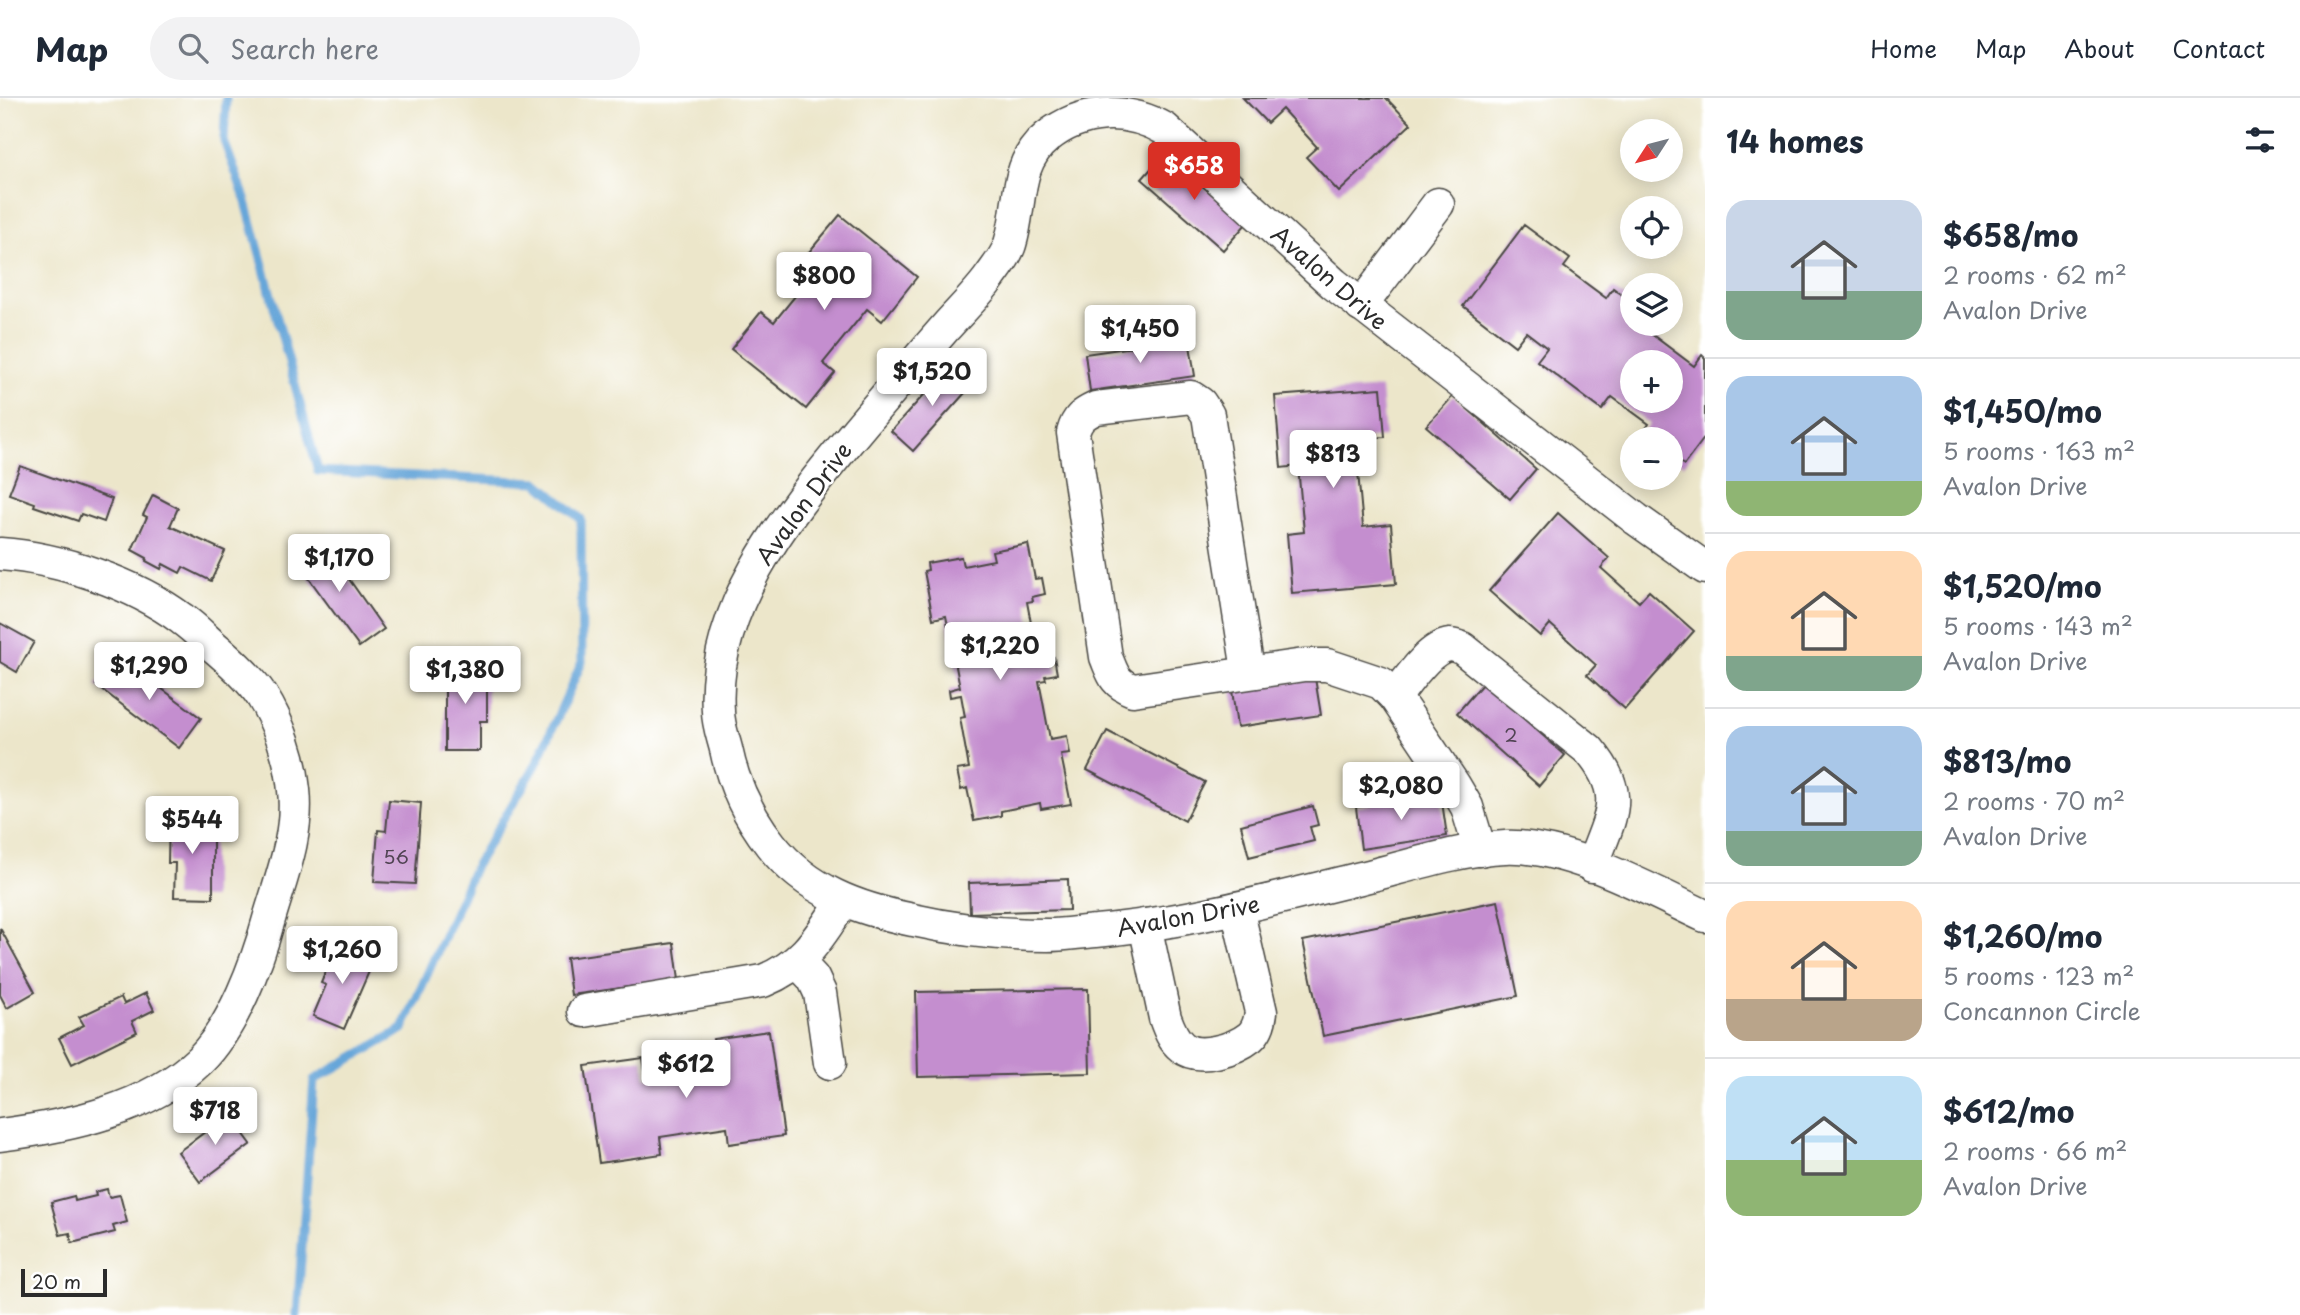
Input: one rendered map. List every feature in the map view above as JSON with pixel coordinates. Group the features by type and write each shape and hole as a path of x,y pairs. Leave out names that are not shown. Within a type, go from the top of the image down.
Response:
{"street":[{"name":"Avalon Drive","path":"1701,557 1625,511 1361,306 1164,129 1146,118 1127,114 1084,117 1058,129 1031,154 1023,170 1010,247 989,278 883,400 789,516 756,566 726,638 717,713 727,758 739,791 771,845 792,868 815,886 843,901 889,916 956,929 1050,935 1145,925 1237,908 1479,850 1508,847 1544,850 1591,866 1705,916"},
{"path":"1361,306 1438,204"},
{"path":"1254,672 1247,664 1208,415 1200,403 1191,397 1096,408 1083,414 1076,421 1073,433 1106,657 1121,686 1133,690 1254,672 1327,665 1381,683 1395,697 1466,807 1479,850"},
{"path":"0,554 81,569 121,583 182,618 230,661 261,695 283,740 295,791 292,844 255,967 233,1011 201,1059 170,1084 144,1100 47,1127 0,1135"},
{"path":"1395,697 1422,662 1438,650 1449,645 1462,648 1588,750 1605,769 1613,791 1611,812 1591,866"},
{"path":"584,1011 763,981 783,973 811,949 843,901"},
{"path":"1145,925 1170,1033 1182,1048 1195,1054 1216,1051 1240,1044 1259,1027 1261,1012 1237,908"},
{"path":"798,962 813,978 820,993 830,1063"}],"building":[{"path":"1243,98 1386,98 1411,124 1339,192 1306,157 1317,147 1282,109 1267,123"},
{"path":"1165,153 1246,224 1223,250 1142,179"},
{"path":"840,215 917,277 882,321 867,309 823,363 835,373 806,409 731,349 761,312 774,322 822,263 809,252"},
{"path":"1524,225 1570,259 1564,267 1606,298 1613,288 1620,293 1620,336 1654,336 1673,350 1620,350 1620,403 1612,397 1602,410 1537,361 1547,348 1526,332 1515,346 1463,306"},
{"path":"1189,339 1195,376 1090,391 1085,354"},
{"path":"1702,355 1705,358 1705,437 1684,465 1683,427 1647,427 1649,424 1634,413 1683,413 1683,358 1694,366"},
{"path":"952,364 973,384 913,451 891,431"},
{"path":"1381,388 1385,437 1355,439 1363,527 1391,524 1396,584 1292,593 1287,534 1304,532 1298,466 1281,468 1275,396"},
{"path":"1453,396 1536,469 1510,499 1426,426"},
{"path":"20,466 112,499 104,522 81,514 78,521 9,494"},
{"path":"153,495 178,508 170,526 225,551 211,581 183,567 180,573 163,564 161,569 132,550 147,517 143,515"},
{"path":"1558,513 1609,558 1601,568 1639,602 1649,591 1694,631 1625,709 1587,675 1596,665 1550,624 1540,636 1489,591"},
{"path":"312,541 325,560 332,555 384,629 359,647 292,555"},
{"path":"1028,544 1035,579 1042,578 1045,594 1032,597 1033,601 1027,602 1038,660 1054,657 1057,674 1045,676 1046,680 1039,681 1050,739 1067,736 1070,754 1061,755 1071,804 1041,809 1040,803 1001,811 1001,816 974,821 967,788 961,790 957,770 969,768 960,718 965,717 961,695 950,697 949,690 960,687 946,616 933,619 924,571 928,570 927,563 961,557 963,566 994,560 992,551"},
{"path":"0,623 34,642 17,672 0,662"},
{"path":"118,656 201,718 179,748 96,685"},
{"path":"445,665 487,665 487,721 480,721 480,751 445,751"},
{"path":"1315,678 1321,715 1237,727 1232,690"},
{"path":"1483,683 1565,755 1539,786 1457,713"},
{"path":"1107,731 1205,782 1185,821 1087,770"},
{"path":"1441,795 1447,836 1361,849 1356,807"},
{"path":"389,800 421,803 415,884 374,882 378,830 386,831"},
{"path":"1313,806 1318,825 1310,827 1314,841 1249,857 1241,825"},
{"path":"169,817 213,818 213,898 174,897 175,863 168,863"},
{"path":"1068,879 1069,910 970,913 969,883"},
{"path":"1498,901 1518,996 1323,1036 1303,941"},
{"path":"0,928 35,992 7,1008 0,995"},
{"path":"674,943 679,980 571,995 566,958"},
{"path":"337,945 374,960 344,1029 313,1016 326,985 321,983"},
{"path":"1088,989 1090,1073 918,1077 916,992"},
{"path":"146,993 154,1010 132,1021 137,1032 72,1064 59,1038 84,1025 79,1017 121,997 124,1004"},
{"path":"769,1031 784,1136 729,1144 727,1127 660,1137 662,1154 599,1163 585,1066 643,1058 646,1077 717,1067 713,1039"},
{"path":"226,1110 251,1144 200,1182 178,1152 217,1123 214,1119"},
{"path":"107,1189 109,1197 120,1195 127,1222 113,1226 115,1232 72,1243 70,1233 60,1235 51,1202 74,1196 75,1201 96,1196 95,1192"}],"waterway":[{"path":"226,98 224,141 245,198 318,471 537,482 581,519 582,662 536,765 474,868 403,1029 314,1080 297,1315"}]}
